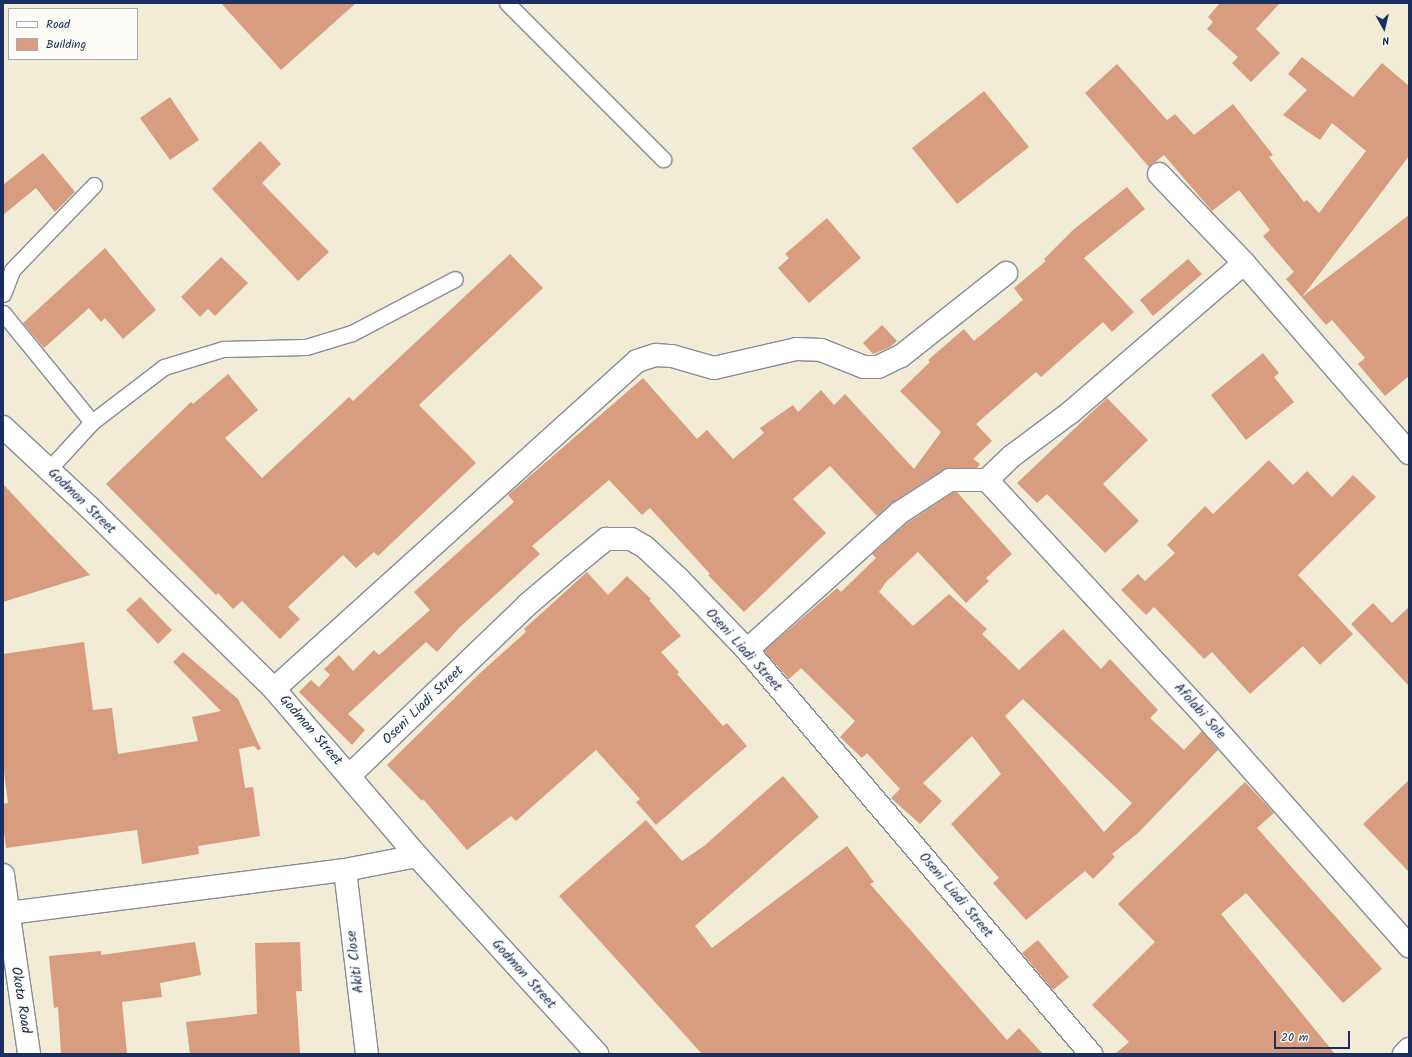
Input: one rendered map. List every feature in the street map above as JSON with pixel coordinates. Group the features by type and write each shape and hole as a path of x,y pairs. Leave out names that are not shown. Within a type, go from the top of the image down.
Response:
{"street":[{"path":"1159,174 1244,263 1409,453"},
{"path":"747,650 899,513 950,480 987,480 1012,456 1071,412 1244,263"},
{"path":"274,689 637,361 656,355 672,356 714,368 770,353 809,349 831,352 864,367 878,367 901,356 1006,273"},
{"name":"Godmon Street","path":"3,427 49,468 274,689 350,775 417,856 597,1054"},
{"name":"Afolabi Sole","path":"987,480 1210,722 1409,946"},
{"name":"Oseni Liadi Street","path":"350,775 527,605 606,539 631,539 645,547 747,650 1091,1054"},
{"path":"9,913 345,870 417,856"},
{"name":"Akiti Close","path":"345,870 367,1054"},
{"name":"Okota Road","path":"3,875 9,913 9,956 29,1054"},
{"path":"1404,1054 1409,1050"}],"lane":[{"path":"507,3 664,159"},
{"path":"3,294 12,270 94,185"},
{"path":"49,468 92,422 164,367 223,349 306,347 352,333 455,279"},
{"path":"3,313 92,422"}],"building":[{"path":"221,3 356,3 281,70"},
{"path":"1220,3 1280,3 1256,29 1280,53 1251,82 1232,63 1238,57 1207,29 1213,22 1208,17"},
{"path":"1302,57 1353,97 1382,63 1409,86 1409,156 1302,297 1409,215 1409,376 1385,396 1358,364 1365,358 1332,320 1326,325 1286,279 1294,272 1263,236 1270,230 1239,190 1212,211 1164,155 1149,167 1085,93 1117,64 1167,120 1175,114 1194,135 1233,104 1273,155 1269,157 1304,202 1307,200 1319,213 1366,151 1332,123 1320,140 1283,115 1307,90 1288,74"},
{"path":"984,91 1029,147 957,204 912,148"},
{"path":"170,97 199,140 170,160 140,118"},
{"path":"260,141 281,164 262,183 329,252 298,281 212,189"},
{"path":"43,153 75,192 55,212 36,188 3,215 3,185"},
{"path":"1127,187 1145,209 1084,258 1134,312 1112,332 1103,322 1041,377 1036,372 976,424 992,441 973,459 980,464 977,468 943,470 892,503 877,516 830,466 793,499 826,533 744,612 708,575 710,574 650,508 642,515 609,480 532,546 540,554 460,627 437,652 426,642 348,714 365,730 352,745 299,692 311,680 319,687 330,675 324,669 339,655 353,671 374,650 379,655 430,610 414,592 514,502 508,495 643,378 697,439 707,430 733,459 764,433 760,428 793,405 798,412 821,390 834,405 845,394 914,469 941,432 900,391 930,362 928,360 964,329 974,341 1023,300 1014,288 1046,261 1044,259 1073,230"},
{"path":"827,218 861,258 809,303 778,268 789,258 785,254"},
{"path":"105,248 156,310 123,339 105,318 101,322 89,308 44,348 23,323"},
{"path":"510,254 543,288 419,405 476,463 378,556 374,552 356,568 343,555 288,607 300,619 280,639 242,601 233,609 218,593 216,595 106,484 191,402 193,404 228,374 258,410 225,438 262,478 349,397 353,401"},
{"path":"221,257 248,283 215,316 208,309 200,317 181,297"},
{"path":"1188,259 1202,274 1153,316 1140,300"},
{"path":"882,325 897,341 890,347 873,354 863,343"},
{"path":"1263,353 1279,373 1274,377 1294,402 1246,440 1211,395"},
{"path":"1107,398 1148,440 1103,484 1139,521 1105,553 1047,494 1037,503 1017,483"},
{"path":"1269,460 1293,485 1307,471 1332,497 1353,475 1376,497 1298,575 1353,634 1320,665 1303,646 1250,694 1212,652 1204,659 1154,607 1146,615 1121,590 1138,574 1145,581 1175,553 1167,545 1205,506 1213,514"},
{"path":"3,484 48,532 90,575 3,602"},
{"path":"954,492 957,492 1012,554 986,578 989,581 966,603 918,552 886,582 879,592 913,626 949,594 987,629 982,634 1019,670 1063,629 1101,669 1110,659 1158,710 1150,718 1184,750 1202,731 1218,750 1138,833 1112,854 1115,857 1093,879 1085,871 1026,920 993,883 999,878 951,824 1001,774 972,736 923,783 942,801 920,824 891,798 900,789 867,753 862,758 840,737 855,721 801,668 789,679 764,651 837,588 841,592 876,558 872,554 907,523","holes":["1023,699 1132,803 1104,832 1005,716"]},
{"path":"587,572 608,595 627,576 651,599 649,600 681,636 661,652 679,672 677,674 723,726 727,723 747,746 656,825 636,802 640,799 596,750 516,821 511,816 467,850 423,799 422,801 387,765 479,674 526,632 524,629"},
{"path":"140,597 172,630 158,644 126,610"},
{"path":"1373,603 1392,623 1409,607 1409,686 1351,624"},
{"path":"84,642 93,710 112,708 118,754 198,741 192,717 221,711 173,662 183,652 238,699 261,749 258,750 254,746 239,749 245,788 253,787 260,836 198,846 199,854 142,864 137,830 6,848 3,825 3,804 8,803 3,764 3,654"},
{"path":"783,776 819,817 695,926 712,948 847,846 874,882 870,884 1007,1040 1019,1028 1043,1054 702,1054 559,896 646,820 682,861 704,846"},
{"path":"1409,780 1409,872 1363,824"},
{"path":"1245,782 1274,813 1257,828 1382,969 1343,1003 1246,893 1221,914 1335,1054 1115,1054 1129,1042 1092,1005 1155,942 1118,904"},
{"path":"1038,940 1069,977 1053,990 1022,953"},
{"path":"195,942 201,975 160,983 162,997 122,1002 127,1054 61,1054 58,1007 54,1008 49,956 101,951 101,955"},
{"path":"300,942 302,991 296,991 300,1054 190,1054 186,1022 257,1014 255,943"}]}
